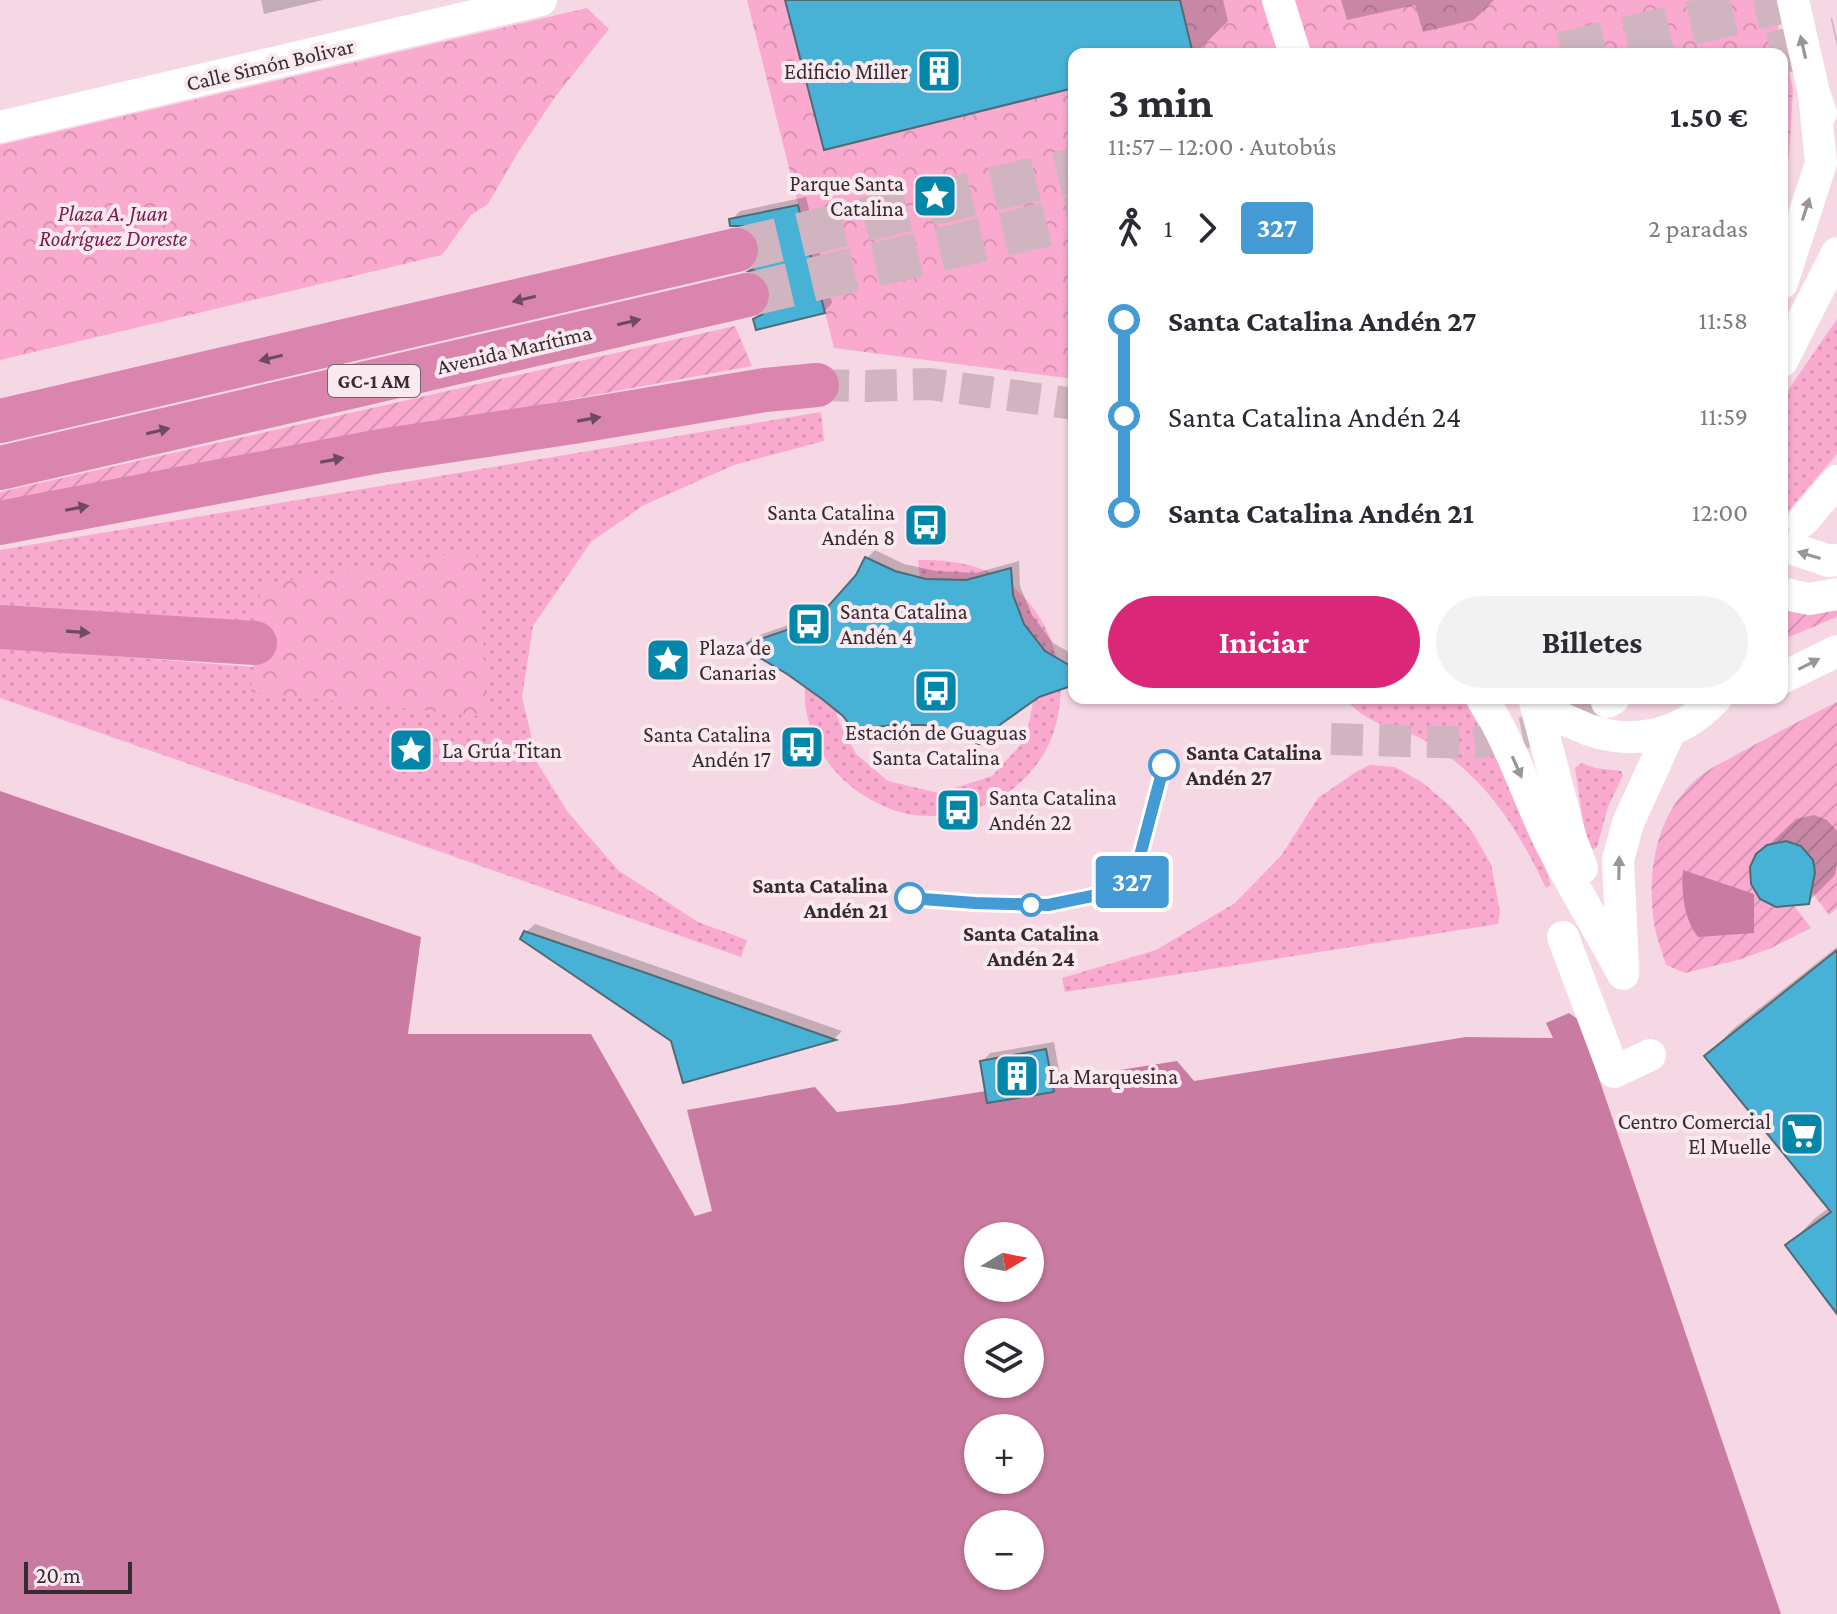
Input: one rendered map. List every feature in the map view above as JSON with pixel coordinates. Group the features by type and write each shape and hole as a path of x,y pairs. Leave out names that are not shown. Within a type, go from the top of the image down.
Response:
{"highway":[{"name":"Avenida Marítima","path":"0,421 736,250"},
{"name":"Avenida Marítima","path":"0,468 747,295"},
{"path":"0,523 380,451 765,390 817,385"},
{"path":"0,627 255,643"}],"street":[{"name":"Calle Simón Bolivar","path":"0,127 444,12 541,0"},
{"path":"1278,0 1293,48"},
{"path":"1793,0 1814,93 1837,159"},
{"path":"1788,265 1821,163 1814,93"},
{"path":"1788,304 1837,252"},
{"path":"1788,349 1837,252"},
{"path":"1803,521 1837,481"},
{"path":"1788,547 1829,561 1837,560"},
{"path":"1788,594 1809,599 1837,594"},
{"path":"1788,675 1837,651"},
{"path":"1486,704 1549,840 1623,974"},
{"path":"1536,704 1571,839 1623,974"},
{"path":"1546,704 1559,717 1594,734 1632,739 1670,731 1712,704"},
{"path":"1623,974 1618,860 1628,823 1670,731"},
{"path":"1563,937 1614,1072 1650,1055"}],"green space":[{"name":"Parque Santa Catalina","path":"747,0 1772,0 1783,48 1068,48 1068,378 834,348"},
{"name":"Plaza A. Juan Rodríguez Doreste","path":"587,8 609,29 555,97 488,204 471,215 442,255 0,360 0,145"},
{"name":"Parque Santa Catalina","path":"1788,68 1793,89 1788,161"},
{"path":"1837,319 1837,454 1788,511 1788,390"},
{"path":"735,326 752,366 0,505 0,492"},
{"path":"821,412 824,441 734,465 644,505 591,542 533,626 522,697 538,764 567,811 618,870 698,922 747,940 741,957 0,698 0,647 253,667 257,623 0,611 0,550"},
{"path":"476,550 489,717 251,692 261,585"},
{"path":"918,560 968,565 1007,582 1026,599 1041,620 1059,668 1057,720 1039,762 1010,791 974,809 954,814 907,814 887,808 852,787 823,755 811,728 805,700 806,670 839,657 837,717 856,754 888,781 939,793 992,776 1026,739 1037,681 921,589"},
{"path":"1837,610 1837,617 1788,637 1788,612 1807,614"},
{"path":"1837,702 1837,908 1829,915 1811,891 1815,872 1808,853 1791,844 1772,844 1755,855 1750,867 1776,907 1794,906 1811,928 1738,960 1685,973 1666,965 1654,923 1652,882 1658,841 1675,804 1687,788 1710,769"},
{"path":"1350,704 1466,704 1512,789 1551,885 1546,888 1510,822 1462,767 1420,738 1380,724"},
{"path":"1582,763 1621,771 1623,775 1594,849 1586,841 1575,768"},
{"path":"1369,765 1395,767 1423,783 1450,806 1471,830 1491,864 1500,912 1498,924 1065,992 1062,978 1156,950 1235,903 1281,856 1318,798"}],"shaded area":[{"path":"0,791 421,937 408,1034 591,1034 695,1216 712,1211 687,1110 815,1087 837,1112 1177,1061 1194,1081 1466,1037 1553,1038 1546,1023 1569,1013 1579,1020 1781,1614 0,1614"},
{"path":"1683,870 1754,894 1754,933 1698,937 1684,905"}],"building":[{"name":"Edificio Miller","path":"785,0 1180,0 1192,48 1068,48 1068,89 824,150"},
{"path":"798,205 825,313 756,330 753,319 763,314 771,303 771,289 765,277 749,271 760,256 760,244 755,234 744,226 730,226 729,219"},
{"path":"865,557 895,571 926,579 966,580 1011,568 1013,595 1024,624 1045,651 1068,664 1068,687 1039,697 979,744 926,725 853,729 822,699 740,646 816,620 856,575"},
{"path":"1786,841 1801,846 1813,860 1815,872 1809,904 1776,907 1760,899 1751,884 1750,867 1756,854 1767,845"},
{"path":"524,931 836,1040 683,1083 671,1041 520,939"},
{"name":"Centro Comercial El Muelle","path":"1837,950 1837,1314 1785,1245 1831,1212 1704,1056"},
{"name":"La Marquesina","path":"1046,1049 1054,1092 987,1103 980,1061"}],"tunnel":[{"path":"1587,48 1789,0"},
{"path":"1788,50 1837,39"},
{"path":"736,250 1068,171"},
{"path":"747,295 1068,219"},
{"path":"817,385 930,384 1068,403"},
{"path":"1331,739 1475,743 1541,729 1602,704"}],"bus line":[{"name":"327","path":"910,898 1048,905 1092,896 1133,882 1164,765"}],"place":[{"name":"Edificio Miller","path":"939,71"},
{"name":"Parque Santa Catalina","path":"935,196"},
{"name":"Santa Catalina Andén 8","path":"926,525"},
{"name":"Santa Catalina Andén 4","path":"809,624"},
{"name":"Plaza de Canarias","path":"668,660"},
{"name":"Estación de Guaguas Santa Catalina","path":"936,691"},
{"name":"Santa Catalina Andén 17","path":"802,747"},
{"name":"La Grúa Titan","path":"411,750"},
{"name":"Santa Catalina Andén 27","path":"1164,765"},
{"name":"Santa Catalina Andén 22","path":"958,810"},
{"name":"Santa Catalina Andén 21","path":"910,898"},
{"name":"Santa Catalina Andén 24","path":"1031,905"},
{"name":"La Marquesina","path":"1017,1076"},
{"name":"Centro Comercial El Muelle","path":"1802,1134"}]}
